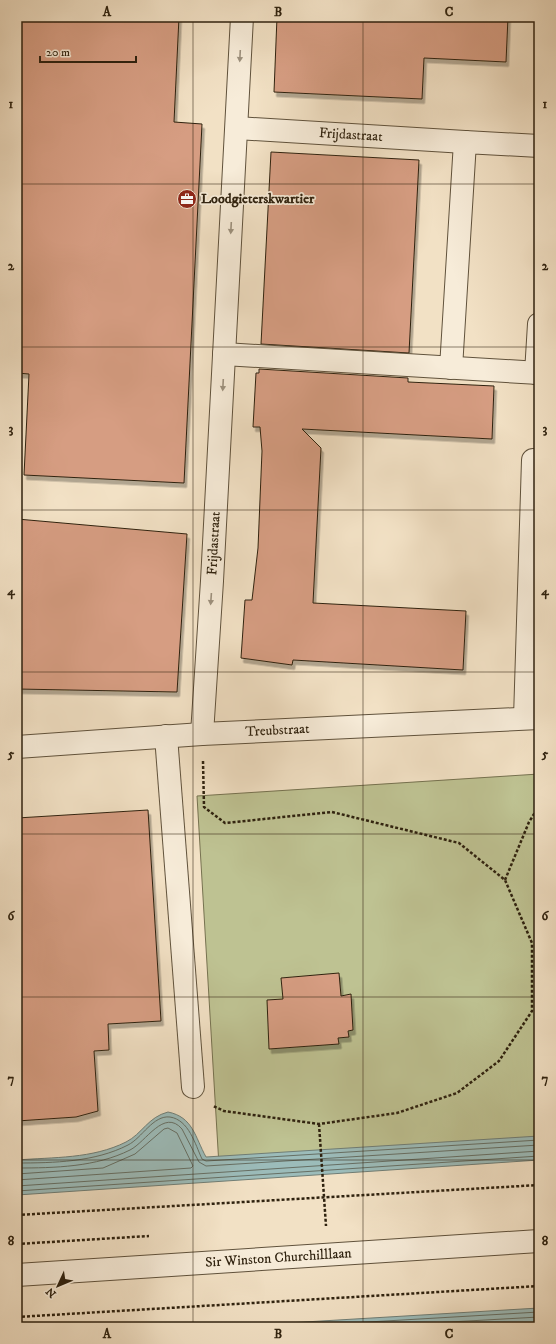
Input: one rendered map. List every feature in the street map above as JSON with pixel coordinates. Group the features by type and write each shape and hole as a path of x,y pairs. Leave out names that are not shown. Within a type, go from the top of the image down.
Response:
{"street":[{"name":"Frijdastraat","path":"202,734 242,17"},
{"name":"Frijdastraat","path":"237,128 539,146"},
{"path":"451,368 465,142"},
{"path":"224,354 538,373 539,324"},
{"path":"532,718 533,460"},
{"name":"Treubstraat","path":"17,747 166,736 532,718"},
{"path":"166,736 193,1087"},
{"name":"Sir Winston Churchilllaan","path":"17,1275 539,1241"}],"path":[{"path":"193,1087 204,1102 224,1111 319,1124 397,1113 457,1093 499,1061 532,1010 532,943 505,880 459,843 332,812 225,823 204,807 202,734"},
{"path":"505,880 529,822 539,806"},
{"path":"319,1124 326,1226"},
{"path":"17,1215 539,1185"},
{"path":"17,1317 539,1286"}],"green space":[{"path":"539,774 539,1141 219,1166 197,796"}],"water":[{"path":"168,1112 183,1118 188,1123 196,1135 206,1157 539,1136 539,1160 17,1195 17,1160 73,1156 100,1152 113,1148 132,1139 155,1118"},
{"path":"539,1308 539,1327 221,1327"}],"building":[{"path":"17,17 179,17 174,122 202,124 184,483 24,475 29,374 17,373"},
{"path":"277,17 508,17 506,62 424,58 422,99 274,92"},
{"path":"271,152 419,160 409,353 261,344"},
{"path":"259,369 408,378 408,382 494,386 492,439 302,429 321,448 313,603 466,611 463,670 293,660 292,665 241,658 245,600 252,600 258,548 262,451 260,427 253,427 256,373 259,373"},
{"path":"17,519 187,534 177,692 17,689"},
{"path":"148,810 161,1021 108,1024 109,1050 94,1051 98,1111 76,1117 17,1121 17,818"},
{"path":"339,973 341,996 351,994 353,1030 348,1031 349,1037 338,1038 339,1044 269,1049 267,1000 283,999 281,978"}],"place":[{"name":"Loodgieterskwartier","path":"187,199"}]}
